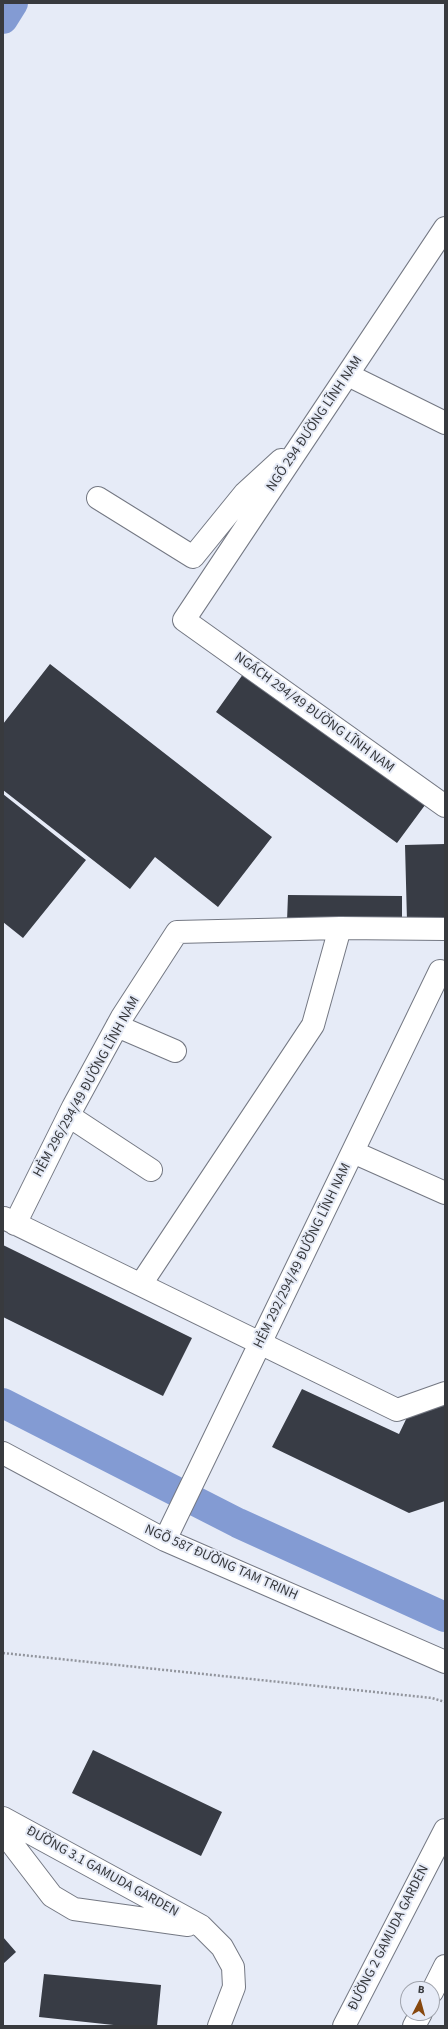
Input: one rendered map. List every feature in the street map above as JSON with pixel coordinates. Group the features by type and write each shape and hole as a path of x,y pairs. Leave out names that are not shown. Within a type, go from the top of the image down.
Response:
{"street":[{"name":"NGÕ 294 ĐƯỜNG LĨNH NAM","path":"184,620 445,228"},
{"path":"348,375 445,423"},
{"path":"98,498 193,557 245,493 307,436"},
{"name":"NGÁCH 294/49 ĐƯỜNG LĨNH NAM","path":"184,620 445,806"},
{"path":"141,1284 313,1025 340,928 445,929"},
{"name":"HẺM 296/294/49 ĐƯỜNG LĨNH NAM","path":"9,1221 69,1116 117,1026 177,932 340,928"},
{"name":"HẺM 292/294/49 ĐƯỜNG LĨNH NAM","path":"165,1540 440,971"},
{"path":"117,1026 175,1051"},
{"path":"69,1116 150,1170"},
{"path":"353,1152 445,1193"},
{"path":"9,1221 397,1410 445,1393"},
{"name":"NGÕ 587 ĐƯỜNG TAM TRINH","path":"3,1453 165,1540 445,1662"},
{"name":"ĐƯỜNG 3.1 GAMUDA GARDEN","path":"3,1818 201,1926 222,1947 233,1967 234,1987 219,2026"},
{"name":"ĐƯỜNG 2 GAMUDA GARDEN","path":"344,2026 445,1830"},
{"name":"ĐƯỜNG 3.1 GAMUDA GARDEN","path":"3,1832 52,1896 74,1909 201,1926"},
{"path":"438,1981 445,1966"}],"path":[{"path":"3,1653 432,1698 445,1702"}],"building":[{"path":"50,664 272,837 218,907 155,857 130,889 3,790 3,724"},
{"path":"246,670 428,801 397,843 216,712"},
{"path":"3,794 86,860 23,938 3,922"},
{"path":"445,844 445,920 407,921 405,845"},
{"path":"288,895 402,896 402,922 287,921"},
{"path":"3,1245 192,1338 163,1396 3,1317"},
{"path":"302,1389 399,1434 410,1411 445,1398 445,1501 409,1513 272,1447"},
{"path":"93,1750 222,1812 201,1856 72,1793"},
{"path":"3,1937 16,1952 3,1964"},
{"path":"44,1974 161,1985 157,2026 123,2026 39,2017"}],"waterway":[{"path":"3,19 13,3"},
{"path":"3,1403 238,1523 445,1617"}]}
